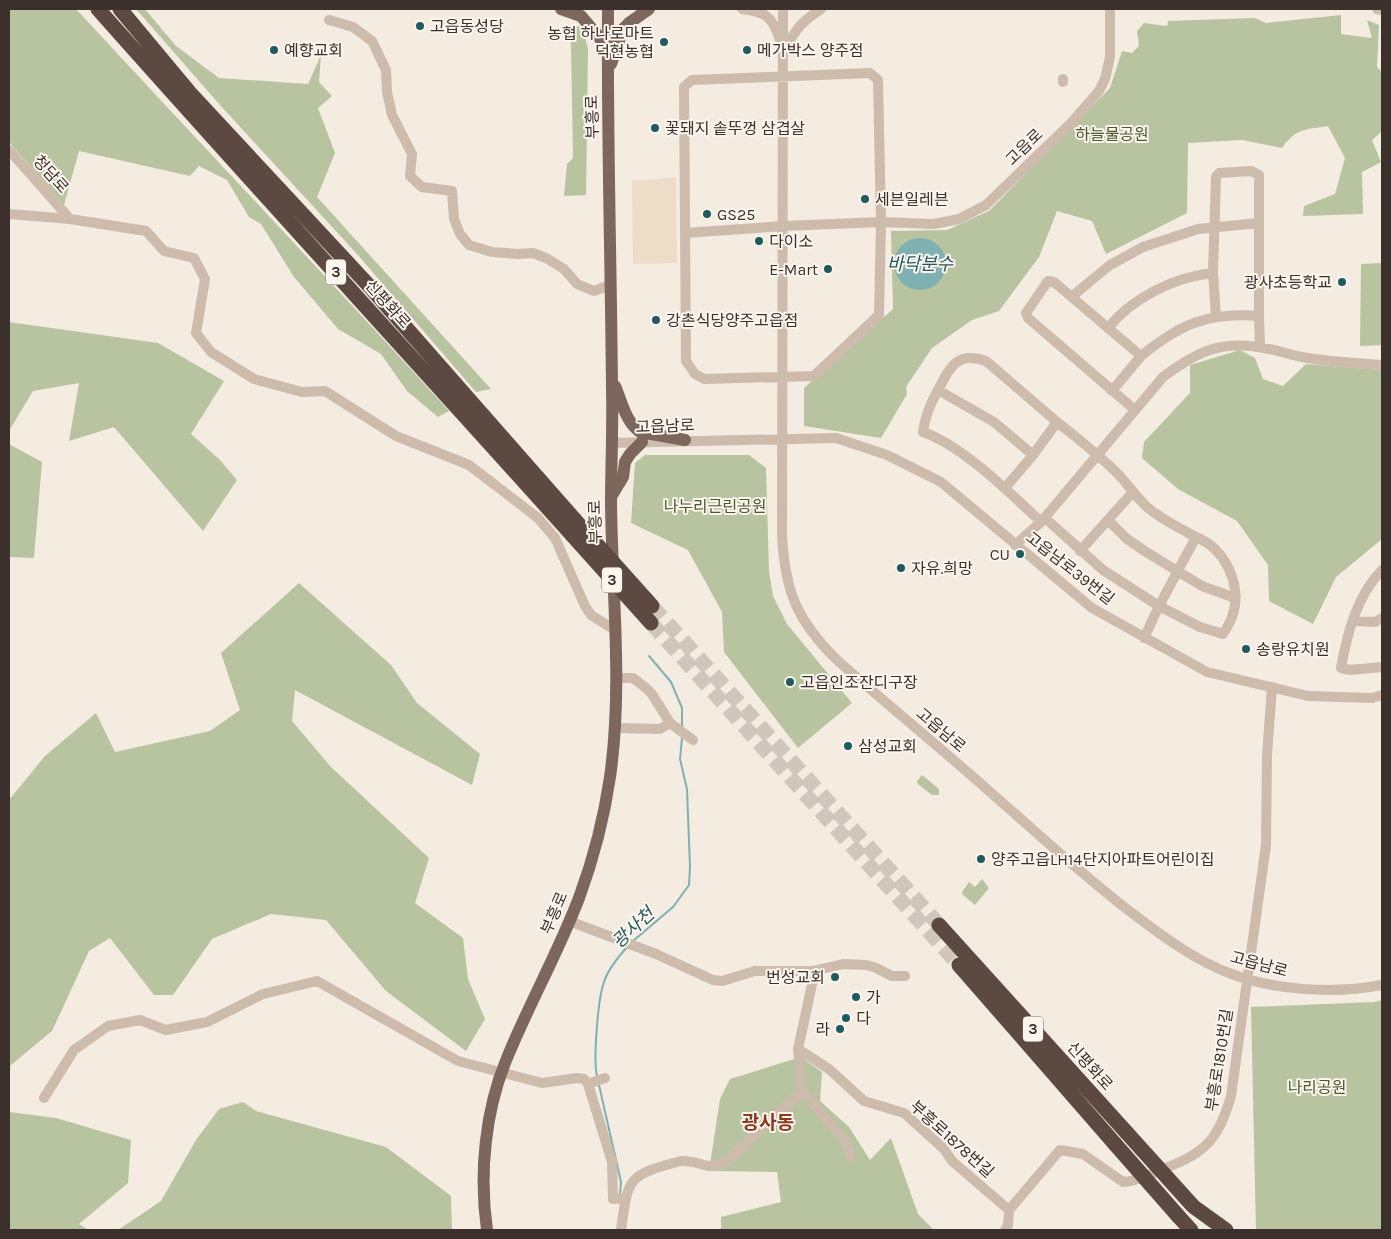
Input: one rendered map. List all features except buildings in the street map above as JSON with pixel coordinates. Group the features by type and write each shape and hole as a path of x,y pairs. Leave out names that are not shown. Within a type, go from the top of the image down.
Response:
{"highway":[{"path":"91,9 138,54"},
{"name":"신평화로","path":"98,9 651,623"},
{"name":"신평화로","path":"120,9 190,93 372,289 574,520 652,606"},
{"name":"신평화로","path":"939,925 1214,1230"},
{"name":"신평화로","path":"958,965 1183,1224 1191,1230"},
{"path":"1193,1206 1226,1230"}],"main road":[{"path":"562,9 581,16 589,23 608,53"},
{"name":"부흥로","path":"487,1230 484,1170 490,1119 506,1060 578,899 602,821 610,781 616,728 611,497 612,378 608,9"},
{"path":"608,76 623,30 629,23 649,9"},
{"path":"612,378 627,418 635,429 640,432 685,440"},
{"path":"611,497 623,478 626,462 630,454 642,442"}],"street":[{"path":"742,9 757,11 769,16 775,26 783,50"},
{"path":"782,438 784,226 783,9"},
{"path":"783,50 804,20 821,9"},
{"name":"고읍로","path":"881,222 934,224 959,219 986,205 1072,122 1099,90 1105,79 1110,57 1110,9"},
{"path":"1377,9 1382,10"},
{"path":"330,20 353,27 372,41 386,70 387,92 392,115 412,154 410,176 422,187 452,191 454,219 460,234 469,245 492,252 533,253 546,258 564,269 577,284 594,291 610,285"},
{"path":"870,73 878,80 881,222 879,315 814,376 704,379 695,374 686,361 684,87 692,80 783,77 870,73"},
{"name":"청담로","path":"9,150 70,219"},
{"path":"1216,317 1213,273 1216,177 1219,173 1251,171 1259,176 1260,347"},
{"path":"9,214 70,219 146,231 164,251 194,258 205,279 196,333 211,352 254,380 302,392 325,391 396,436 469,465 538,518 555,538 585,606 591,615 615,630"},
{"path":"685,233 881,222"},
{"path":"1073,297 1076,292 1110,265 1143,247 1198,229 1259,223"},
{"path":"1108,328 1118,316 1138,301 1163,287 1213,273"},
{"path":"1135,410 1028,318 1026,313 1048,281 1054,282 1141,356"},
{"path":"1112,390 1141,356 1162,339 1176,331 1216,317 1234,314 1259,316"},
{"path":"1015,544 1043,520 1163,377 1185,360 1198,353 1228,345 1249,345 1332,362 1382,365"},
{"path":"974,357 986,360 1058,422 1098,454 1118,474 1132,493 1148,508 1214,548 1226,563 1234,579 1235,598 1232,617 1223,634 1200,627 1160,606 1103,570 960,452 923,432 925,416 948,371 964,358 974,357"},
{"path":"938,390 994,422 1033,455"},
{"path":"1005,488 1058,422"},
{"name":"고읍남로","path":"612,442 782,438 782,535 784,567 795,604 806,626 819,642 855,676 1102,891 1188,953 1216,968 1246,979 1291,988 1325,990 1382,985"},
{"name":"고읍남로39번길","path":"782,438 836,438 887,455 941,482 1092,608 1207,672 1308,696 1372,698 1382,696"},
{"path":"1080,551 1132,493"},
{"path":"1108,520 1127,539 1202,586 1235,598"},
{"path":"1144,638 1196,537"},
{"path":"1382,570 1371,583 1353,621 1344,650 1341,668 1350,670 1382,667"},
{"path":"1353,621 1375,622 1382,618"},
{"path":"616,678 633,678 646,688 652,694 670,723 693,740"},
{"path":"1246,979 1257,918 1266,845 1267,755 1272,687"},
{"path":"616,728 660,728 670,723"},
{"path":"569,921 656,954 713,980 722,980 755,971 813,971 844,964 874,967 892,976 905,976"},
{"path":"813,971 813,980 798,1049 802,1092 845,1141 851,1157"},
{"name":"부흥로1810번길","path":"1005,1230 1008,1225 1009,1210 1060,1150 1082,1154 1123,1182 1131,1182 1172,1166 1200,1152 1213,1139 1225,1119 1231,1096 1246,979"},
{"path":"44,1098 74,1050 108,1026 140,1020 166,1030 207,1022 263,994 317,981 458,1061 542,1084 577,1078 584,1079 588,1084 612,1162 620,1199 622,1230"},
{"name":"부흥로1878번길","path":"798,1049 829,1068 864,1101 904,1113 944,1148 952,1160 1009,1210"},
{"path":"588,1084 604,1078"},
{"path":"620,1199 640,1174 680,1161 714,1167 719,1166 802,1092"}],"green space":[{"path":"9,9 76,9 449,411 438,417 407,391 381,354 338,329 294,277 261,224 249,217 227,180 199,166 190,176 79,151 64,205 9,142"},
{"path":"136,9 145,9 176,46 219,78 308,84 321,55 319,82 332,96 318,108 335,153 317,197 491,389 476,392 357,254 220,105"},
{"name":"하늘물공원","path":"1341,15 1341,34 1372,38 1367,20 1379,25 1377,67 1382,72 1382,131 1372,140 1381,162 1362,172 1363,214 1303,216 1304,206 1335,194 1345,158 1328,126 1307,129 1296,133 1282,148 1242,140 1188,143 1187,213 1106,254 1092,221 1057,211 1039,257 999,311 972,320 932,348 906,387 907,394 881,438 804,426 804,388 893,309 891,231 947,230 989,211 1110,88 1122,51 1132,53 1139,46 1137,31 1144,23 1167,26 1168,21 1255,18 1266,23"},
{"path":"568,25 582,27 588,48 586,195 564,196 567,164 573,158 571,45"},
{"path":"1382,263 1382,345 1360,346 1361,264"},
{"path":"9,322 158,343 224,381 191,434 220,460 237,480 203,531 114,427 69,441 79,383 33,391 9,431"},
{"path":"1240,350 1255,358 1263,379 1283,386 1306,364 1382,370 1382,539 1336,577 1313,624 1269,601 1268,565 1237,521 1178,489 1142,458 1144,442 1190,393 1190,365"},
{"path":"9,444 42,462 34,558 9,557"},
{"name":"나누리근린공원","path":"645,455 749,455 766,468 769,571 773,596 787,624 852,703 798,748 724,652 722,612 688,550 631,523 635,463"},
{"path":"299,583 391,665 417,703 480,754 472,785 295,690 292,721 331,767 429,858 415,903 463,938 468,979 485,1019 466,1051 386,991 326,920 271,914 212,939 173,995 154,995 110,938 89,951 52,1031 11,1065 9,1069 9,800 45,756 96,713 115,752 210,731 240,710 221,653"},
{"path":"922,775 938,788 939,795 932,795 918,784 917,781"},
{"path":"982,879 989,888 975,905 962,892 969,882 975,887"},
{"name":"나리공원","path":"1382,1000 1382,1230 1256,1230 1251,1007 1374,1002"},
{"path":"801,1057 822,1072 820,1101 849,1127 870,1160 891,1138 918,1214 932,1228 931,1230 721,1230 721,1217 781,1202 777,1172 709,1171 720,1099 730,1079"},
{"path":"243,1102 256,1111 386,1147 451,1196 452,1230 118,1230 161,1201 196,1140 219,1109"},
{"path":"9,1112 56,1118 131,1140 128,1183 79,1224 88,1230 9,1230"}],"shaded area":[{"path":"676,177 677,263 633,264 632,180"}],"water":[{"name":"바닥분수","path":"915,238 925,238 934,242 942,250 946,264 942,278 934,286 925,290 915,290 906,286 898,278 894,269 894,259 898,250 906,242"}],"waterway":[{"name":"광사천","path":"649,656 671,682 682,708 682,728"},
{"name":"광사천","path":"633,941 673,907 689,885 687,789 680,759 682,738"},
{"name":"광사천","path":"597,1076 596,1043 602,990 611,968 628,946"},
{"name":"광사천","path":"599,1085 621,1182 620,1195"}],"tunnel":[{"path":"652,606 939,925"},
{"path":"651,623 959,965"}],"place":[{"name":"고읍동성당","path":"420,26"},
{"name":"농협 하나로마트 덕현농협","path":"664,42"},
{"name":"예향교회","path":"274,50"},
{"name":"메가박스 양주점","path":"747,50"},
{"name":"꽃돼지 솥뚜껑 삼겹살","path":"655,128"},
{"name":"세븐일레븐","path":"865,199"},
{"name":"GS25","path":"707,214"},
{"name":"다이소","path":"759,241"},
{"name":"E-Mart","path":"828,269"},
{"name":"광사초등학교","path":"1342,282"},
{"name":"강촌식당양주고읍점","path":"656,320"},
{"name":"CU","path":"1020,554"},
{"name":"자유.희망","path":"901,568"},
{"name":"송랑유치원","path":"1246,649"},
{"name":"고읍인조잔디구장","path":"790,682"},
{"name":"삼성교회","path":"848,746"},
{"name":"양주고읍LH14단지아파트어린이집","path":"981,859"},
{"name":"번성교회","path":"835,977"},
{"name":"가","path":"856,997"},
{"name":"다","path":"846,1018"},
{"name":"라","path":"840,1029"}],"district":[{"name":"광사동","path":"768,1123"}]}
